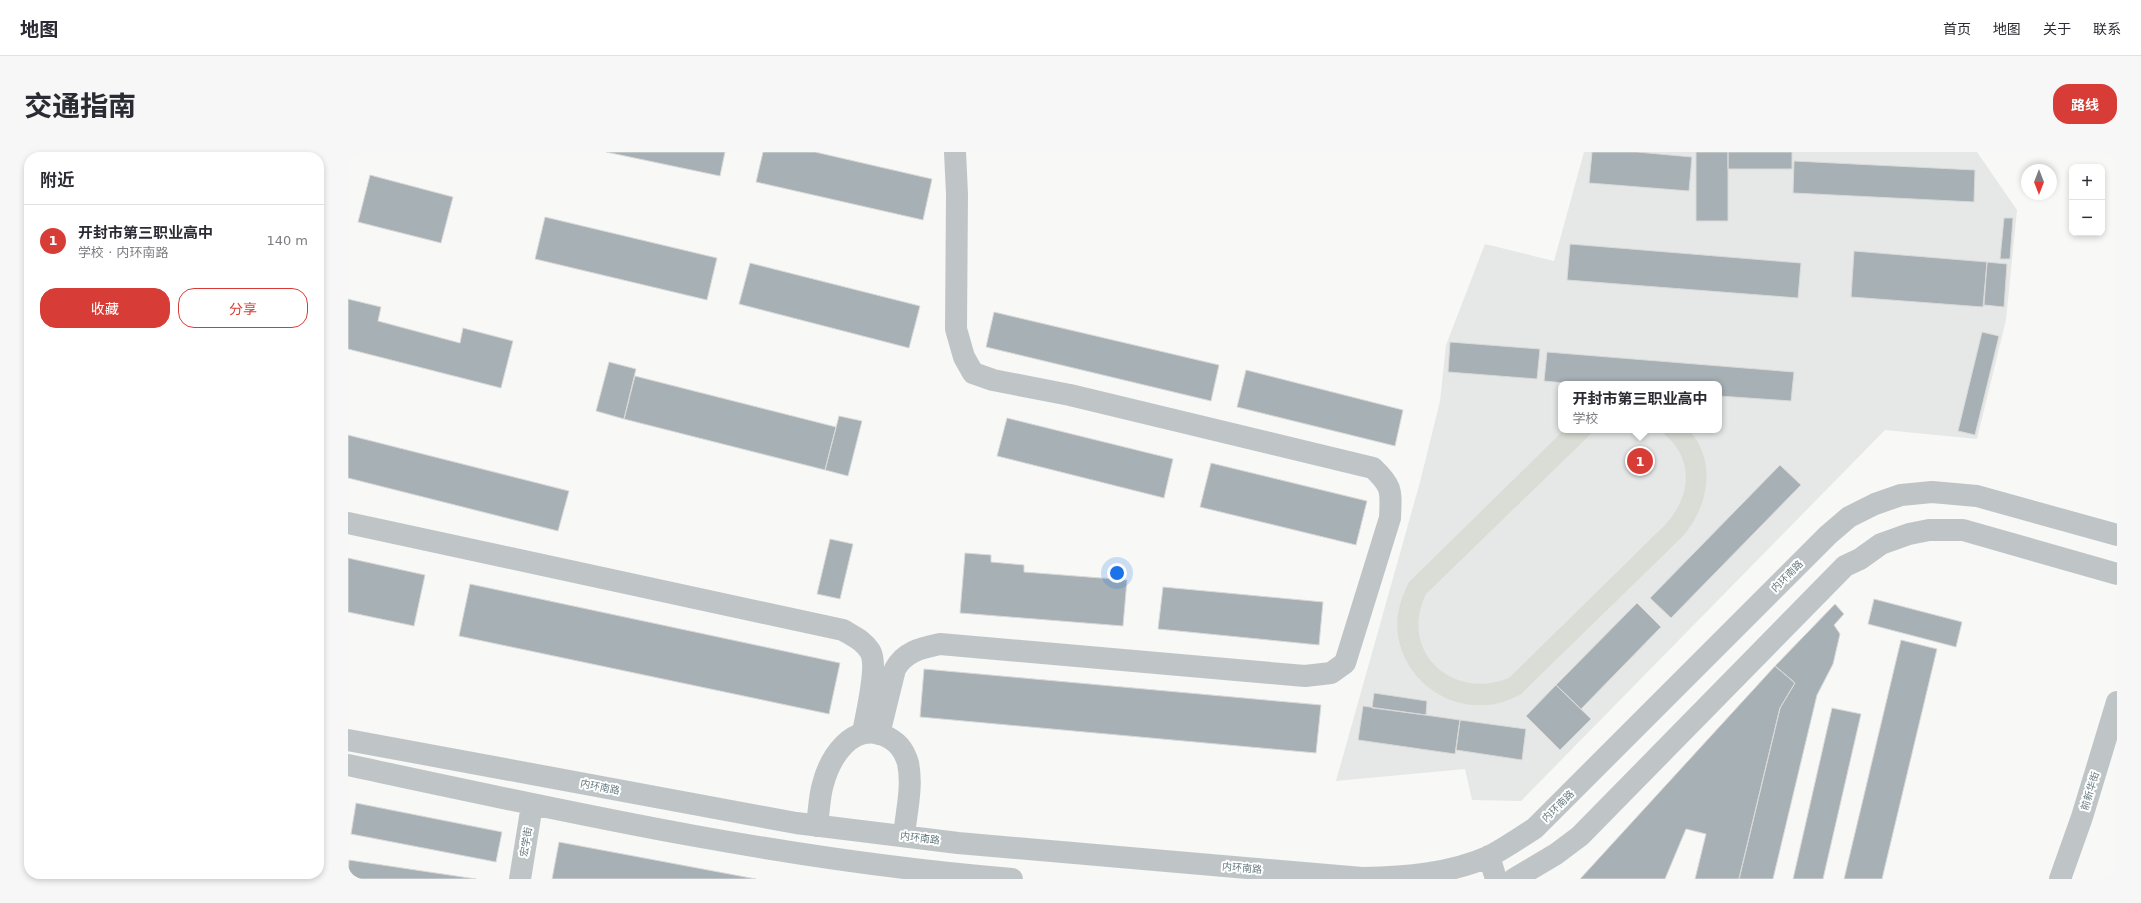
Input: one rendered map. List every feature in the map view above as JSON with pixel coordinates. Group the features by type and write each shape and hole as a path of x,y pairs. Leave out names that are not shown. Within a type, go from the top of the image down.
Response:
{"street":[{"path":"871,733 895,669 900,660 918,649 940,644 1304,676 1331,673 1345,663 1390,518 1391,497 1387,482 1374,468 1078,397 993,380 973,373 964,357 956,329 957,194 955,152"},
{"name":"内环南路","path":"348,740 623,792 817,826 904,836 1362,878 1429,874 1462,866 1489,856 1535,828 1557,808 1828,535 1849,517 1901,495 1932,492 1977,496 2117,535"},
{"path":"348,524 843,630 862,640 870,652 873,665 871,733"},
{"path":"1514,879 1556,854 1580,836 1845,566 1860,559 1882,544 1922,532 1963,530 2117,574"},
{"path":"873,665 895,669"},
{"name":"前新华街","path":"2060,879 2082,817 2117,702"},
{"path":"817,826 822,785 830,763 848,742 871,733 895,740 903,750 908,764 910,783 904,836"},
{"path":"348,765 532,804 804,855 932,872 1012,879"},
{"name":"宏学街","path":"520,879 532,804"},
{"path":"1489,856 1496,879"}],"shaded area":[{"path":"1584,152 1977,152 2017,210 2006,320 1977,439 1885,430 1521,801 1472,800 1465,769 1336,781 1420,482 1440,401 1446,345 1485,244 1554,261"},
{"path":"1561,433 1592,433 1426,594 1419,615 1419,634 1425,652 1436,666 1450,677 1468,683 1488,683 1509,678 1666,524 1675,512 1685,487 1686,475 1684,463 1679,451 1662,433 1691,433 1704,456 1706,485 1703,500 1698,513 1681,538 1520,695 1503,702 1489,705 1467,704 1449,700 1420,680 1409,666 1402,650 1398,632 1398,614 1401,601 1409,582"}],"building":[{"path":"606,152 725,152 720,176"},
{"path":"763,152 815,152 932,179 923,220 756,182"},
{"path":"1592,152 1637,152 1692,157 1689,191 1589,183"},
{"path":"1696,152 1728,152 1728,221 1696,221"},
{"path":"1728,152 1792,152 1792,169 1728,169"},
{"path":"1794,161 1975,170 1974,202 1793,193"},
{"path":"370,175 453,197 441,243 358,222"},
{"path":"545,217 717,258 707,300 535,259"},
{"path":"2004,218 2013,218 2010,259 2000,259"},
{"path":"1570,244 1801,263 1798,298 1567,280"},
{"path":"1854,251 1987,262 1983,307 1851,297"},
{"path":"1987,262 2007,264 2004,307 1984,305"},
{"path":"750,263 920,306 909,348 739,304"},
{"path":"348,299 381,307 378,321 460,343 463,328 513,341 501,388 348,349"},
{"path":"994,312 1219,365 1211,401 986,347"},
{"path":"1982,332 1999,336 1975,435 1958,431"},
{"path":"1450,342 1540,349 1537,379 1448,372"},
{"path":"1547,352 1794,372 1791,401 1722,396 1722,381 1558,381 1558,382 1544,381"},
{"path":"609,362 636,369 624,419 596,411"},
{"path":"1246,370 1403,410 1395,446 1237,407"},
{"path":"635,376 836,427 825,470 624,419"},
{"path":"839,416 862,421 848,476 825,470"},
{"path":"1007,418 1173,459 1164,498 997,456"},
{"path":"348,435 569,491 558,531 348,478"},
{"path":"1211,463 1367,501 1356,545 1200,507"},
{"path":"1780,465 1801,485 1671,618 1650,598"},
{"path":"830,539 853,544 840,599 817,594"},
{"path":"965,553 991,555 991,562 1024,565 1024,572 1127,580 1123,626 960,613"},
{"path":"348,558 425,575 414,626 348,612"},
{"path":"470,584 840,663 829,714 459,636"},
{"path":"1163,587 1323,602 1319,645 1158,629"},
{"path":"1874,599 1962,622 1956,647 1868,624"},
{"path":"1637,603 1661,627 1581,709 1556,685"},
{"path":"1835,604 1844,614 1834,625 1840,634 1833,664 1817,695 1773,879 1739,879 1780,708 1795,683 1775,666"},
{"path":"1901,640 1937,649 1882,879 1844,879"},
{"path":"1775,666 1795,683 1780,708 1739,879 1695,879 1706,834 1686,829 1665,879 1580,879"},
{"path":"924,669 1321,705 1316,753 920,717"},
{"path":"1556,685 1591,719 1560,750 1526,716"},
{"path":"1374,693 1427,701 1426,715 1372,708"},
{"path":"1363,706 1460,720 1455,754 1358,740"},
{"path":"1832,708 1861,714 1823,879 1793,879"},
{"path":"1460,720 1526,729 1522,760 1456,750"},
{"path":"356,803 502,832 496,862 351,834"},
{"path":"559,842 756,879 552,879"},
{"path":"349,860 476,879 348,879"}],"place":[{"name":"开封市第三职业高中","path":"1640,461"}]}
